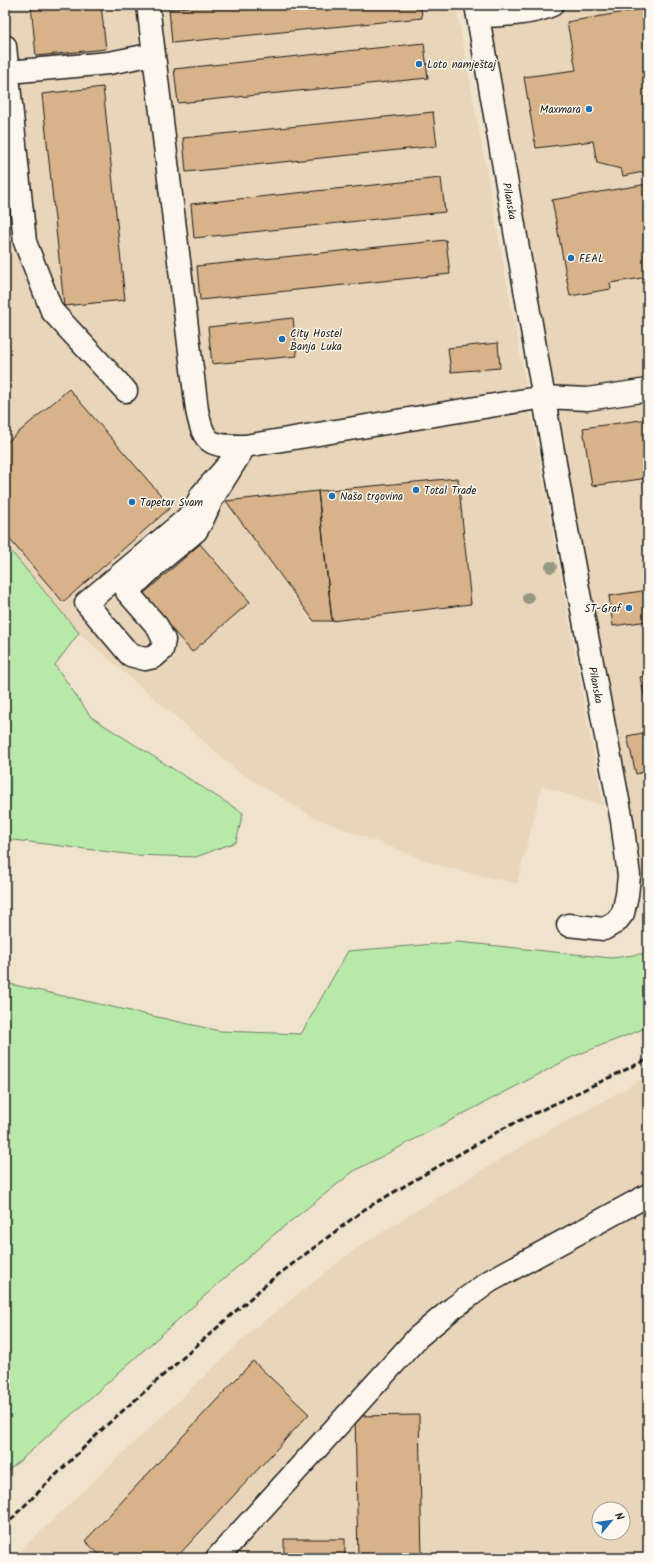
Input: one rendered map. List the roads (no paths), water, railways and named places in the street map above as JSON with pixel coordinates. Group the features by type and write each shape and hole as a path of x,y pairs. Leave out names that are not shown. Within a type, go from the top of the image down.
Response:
{"street":[{"path":"148,5 200,425 204,436 211,442 225,446 245,446 544,397 587,399 648,390"},
{"path":"477,10 505,16 552,5"},
{"name":"Pilanska","path":"477,10 563,509 622,821 629,876 623,913 616,922 604,929 568,925"},
{"path":"5,46 25,242 52,311 126,391"},
{"path":"8,72 109,63 154,54"},
{"path":"245,446 212,500 196,531 161,560 127,592 157,626 164,640 162,650 154,657 145,659 130,655 86,603 185,520 194,510 202,494 245,446"},
{"path":"216,1558 418,1337 453,1308 490,1281 648,1195"}],"railway":[{"path":"5,1527 17,1513 109,1423 270,1281 365,1209 504,1128 648,1059"}],"place":[{"name":"Loto namještaj","path":"419,64"},
{"name":"Maxmara","path":"589,109"},
{"name":"FEAL","path":"571,258"},
{"name":"City Hostel Banja Luka","path":"282,339"},
{"name":"Total Trade","path":"416,490"},
{"name":"Naša trgovina","path":"332,496"},
{"name":"Tapetar Svam","path":"132,502"},
{"name":"ST-Graf","path":"629,608"}]}
